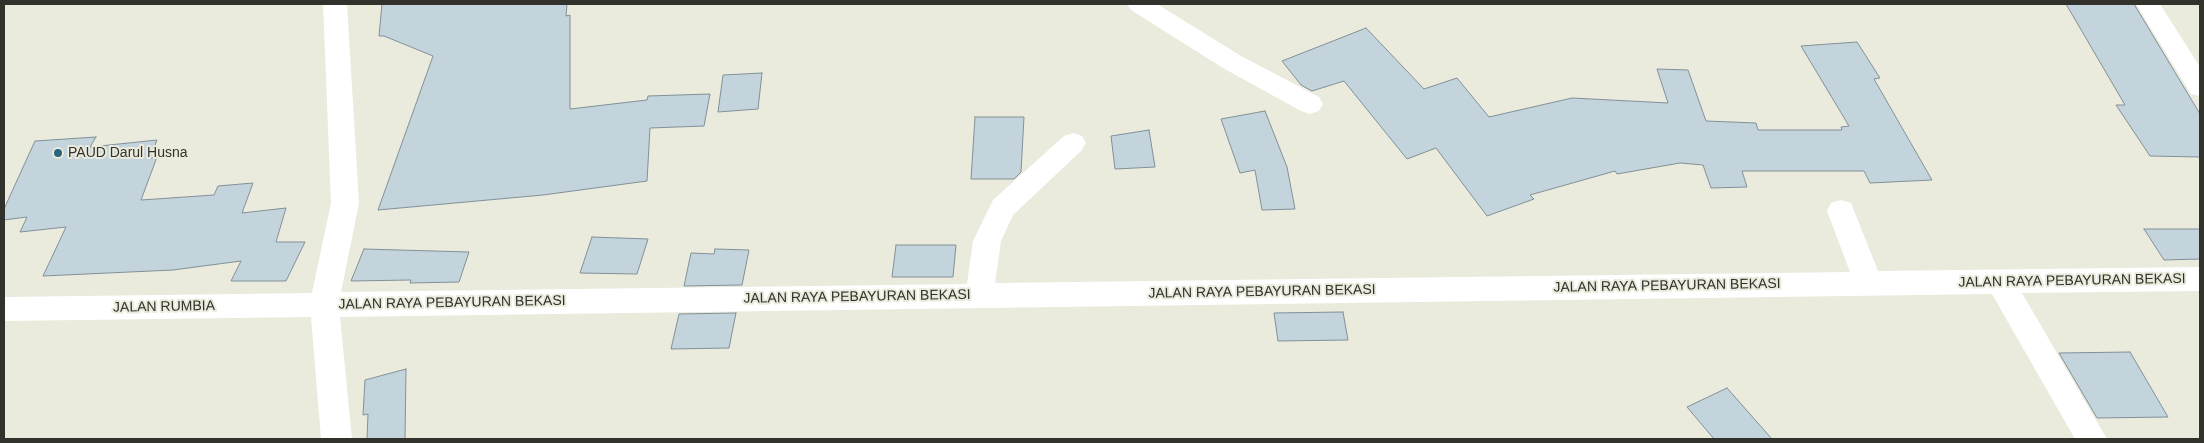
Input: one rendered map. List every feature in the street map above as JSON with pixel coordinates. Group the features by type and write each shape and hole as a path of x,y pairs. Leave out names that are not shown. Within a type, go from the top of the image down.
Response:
{"street":[{"path":"336,4 346,203 324,305 337,439"},
{"path":"1139,4 1232,62 1310,104"},
{"path":"2148,4 2200,87"},
{"path":"979,296 987,241 1003,208 1073,143"},
{"path":"1841,211 1869,284"},
{"name":"JALAN RAYA PEBAYURAN BEKASI","path":"324,305 2200,279"},
{"path":"2000,282 2092,439"},
{"name":"JALAN RUMBIA","path":"4,309 324,305"}],"building":[{"path":"382,4 567,4 566,16 570,15 570,109 647,100 648,96 710,94 704,126 650,128 647,181 543,195 378,210 433,56 384,36 379,36"},
{"path":"2066,4 2134,4 2200,114 2200,157 2150,156 2116,105 2125,105"},
{"path":"1366,28 1424,89 1457,78 1489,117 1572,98 1668,103 1657,69 1688,70 1706,121 1756,123 1758,130 1842,130 1841,127 1849,126 1801,46 1857,42 1880,78 1874,79 1932,180 1870,183 1864,171 1742,171 1747,187 1711,188 1703,165 1680,163 1617,174 1615,171 1530,195 1534,199 1487,216 1436,148 1407,159 1344,81 1312,91 1301,85 1282,61"},
{"path":"762,73 758,109 718,112 723,75"},
{"path":"1265,111 1287,167 1295,209 1262,210 1255,170 1240,173 1221,119"},
{"path":"975,117 1024,117 1021,172 1014,179 971,179"},
{"path":"1149,130 1155,167 1115,169 1111,136"},
{"path":"96,137 90,147 157,140 150,158 157,157 141,200 214,195 218,186 253,183 242,213 286,208 276,242 305,242 286,281 231,281 241,261 173,270 43,276 66,227 20,232 27,217 4,220 4,209 35,141"},
{"path":"2144,229 2200,229 2200,259 2164,260"},
{"path":"592,237 648,239 637,274 580,273"},
{"path":"896,245 956,245 953,277 892,277"},
{"path":"364,249 469,252 459,282 410,283 411,280 351,281"},
{"path":"715,249 749,250 742,285 684,286 691,253 714,254"},
{"path":"1343,312 1348,340 1278,341 1274,313"},
{"path":"736,313 729,348 671,349 679,314"},
{"path":"2130,352 2168,417 2097,418 2059,353"},
{"path":"406,369 405,439 367,439 368,414 363,415 365,380"},
{"path":"1727,388 1772,439 1714,439 1687,407"}],"place":[{"name":"PAUD Darul Husna","path":"58,153"}]}
